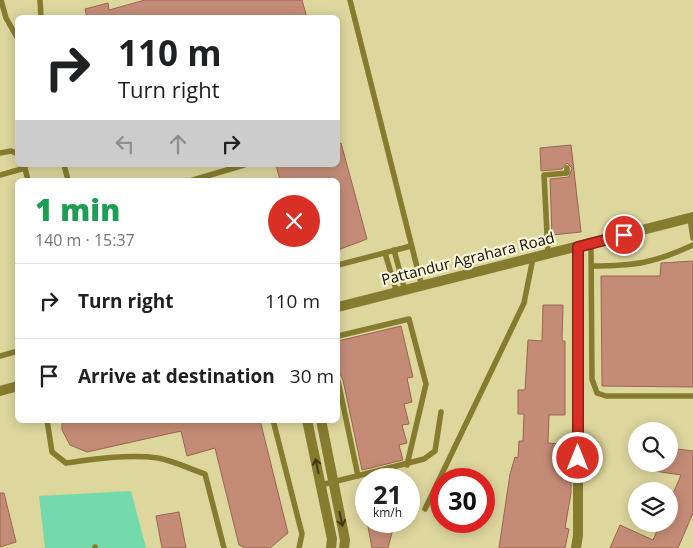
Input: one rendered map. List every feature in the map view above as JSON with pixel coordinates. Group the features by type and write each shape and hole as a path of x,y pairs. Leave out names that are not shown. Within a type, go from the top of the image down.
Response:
{"street":[{"name":"Pattandur Agrahara Road","path":"340,307 692,218"},
{"path":"576,548 578,535 578,247"},
{"path":"0,391 15,387"},
{"path":"308,423 332,539 331,548"},
{"path":"322,423 345,540 344,548"}],"lane":[{"path":"3,0 6,18 15,34"},
{"path":"40,0 41,15"},
{"path":"350,0 422,287"},
{"path":"0,154 11,151 15,153"},
{"path":"0,175 24,167"},
{"path":"201,178 237,167"},
{"path":"548,254 544,176 567,173 567,168"},
{"path":"692,218 693,238"},
{"path":"591,243 592,379 597,393 606,396 693,396"},
{"path":"592,266 632,266 664,257 693,245"},
{"path":"340,264 411,246"},
{"path":"394,250 401,292"},
{"path":"385,253 401,292"},
{"path":"424,509 524,303 533,258"},
{"path":"340,336 409,319 426,384 407,465"},
{"path":"0,356 15,352"},
{"path":"340,390 356,468"},
{"path":"394,468 424,459 435,450 441,412"},
{"path":"47,423 52,452 66,463 102,459 151,458 172,462 205,474 224,548"},
{"path":"274,423 302,534 299,548"},
{"path":"321,485 355,477"}],"green space":[{"path":"131,491 146,548 45,548 39,496"}],"building":[{"path":"145,0 302,0 306,15 86,15 85,9 108,3 109,10"},
{"path":"340,143 367,239 340,249 340,178 279,178 277,167 340,167"},
{"path":"571,145 581,232 552,235 550,179 569,177 572,168 567,163 562,169 541,171 540,148"},
{"path":"693,261 693,387 602,386 601,276 660,276 661,263"},
{"path":"543,305 563,305 562,341 565,341 565,415 549,415 548,443 571,445 571,493 565,528 569,529 565,548 499,548 510,474 515,457 518,458 519,441 523,441 524,414 518,414 518,390 525,390 528,340 542,341"},
{"path":"401,326 413,377 407,378 412,402 404,404 409,424 402,425 407,443 399,445 403,460 370,468 362,468 343,380 340,374 340,341"},
{"path":"62,423 261,423 288,533 270,548 245,548 239,545 215,448 187,456 181,431 87,452 70,445 62,430"},
{"path":"678,449 693,451 693,513 678,548 610,548 620,525 628,529 628,532 635,532 653,540 656,532 678,532 678,482 681,475 661,472 678,472"},
{"path":"0,493 4,493 16,542 0,547"},
{"path":"179,512 186,548 162,548 156,516"},
{"path":"369,533 392,533 388,548 372,548"}],"route":[{"path":"578,458 578,247 624,235"}]}
